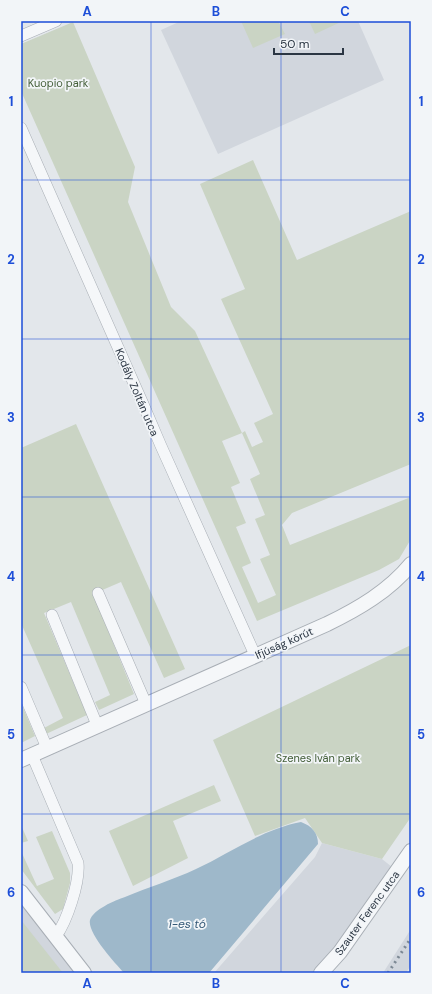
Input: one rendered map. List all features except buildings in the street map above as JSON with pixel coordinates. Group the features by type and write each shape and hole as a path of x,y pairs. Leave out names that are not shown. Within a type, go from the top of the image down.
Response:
{"street":[{"path":"21,36 56,21"},
{"name":"Kodály Zoltán utca","path":"21,128 255,656"},
{"name":"Ifjúság körút","path":"56,936 62,928 75,889 78,877 78,863 26,757 327,624 367,602 401,577 411,564"},
{"path":"98,593 146,704"},
{"path":"52,615 97,725"},
{"path":"21,687 47,748"},
{"name":"Szauter Ferenc utca","path":"321,973 340,952 411,852"},
{"path":"21,892 84,973"}],"shaded area":[{"path":"181,21 358,21 384,80 218,154 161,30"},
{"path":"322,843 382,859 397,871 321,973 214,973 315,857"},
{"path":"21,892 84,973 21,973"},
{"path":"411,929 411,965 406,973 383,973"}],"green space":[{"path":"241,21 278,21 285,34 253,48"},
{"path":"309,21 343,21 315,34"},
{"name":"Kuopio park","path":"73,22 135,167 128,202 171,307 195,331 242,433 245,431 252,447 263,442 254,423 273,414 221,299 245,289 200,184 253,160 297,260 411,211 411,464 292,513 282,525 290,545 411,497 411,539 399,559 379,570 257,621 21,91 21,44","holes":["242,433 260,474 250,479 265,515 255,519 270,555 260,559 276,595 258,603 242,567 251,563 236,527 246,523 231,487 240,483 222,441"]},
{"path":"76,424 185,669 164,678 121,582 93,594 134,694 99,710 95,702 110,695 71,602 44,613 87,715 46,734 44,728 63,718 21,623 21,448"},
{"name":"Szenes Iván park","path":"411,645 411,817 382,859 322,843 305,818 255,836 213,740"},
{"path":"21,703 35,736 21,743"},
{"path":"214,785 221,801 173,821 188,858 133,886 109,831"},
{"path":"21,825 28,841 21,843"},
{"path":"52,831 70,873 70,883 63,909 55,914 21,869 21,851 37,886 54,879 36,837"},
{"path":"21,920 63,973 21,973"}],"water":[{"name":"1-es tó","path":"301,822 314,830 317,836 318,844 209,973 124,973 97,940 90,926 90,920 95,913 110,903 187,873 273,830"}],"railway":[{"path":"388,973 411,938"}]}
